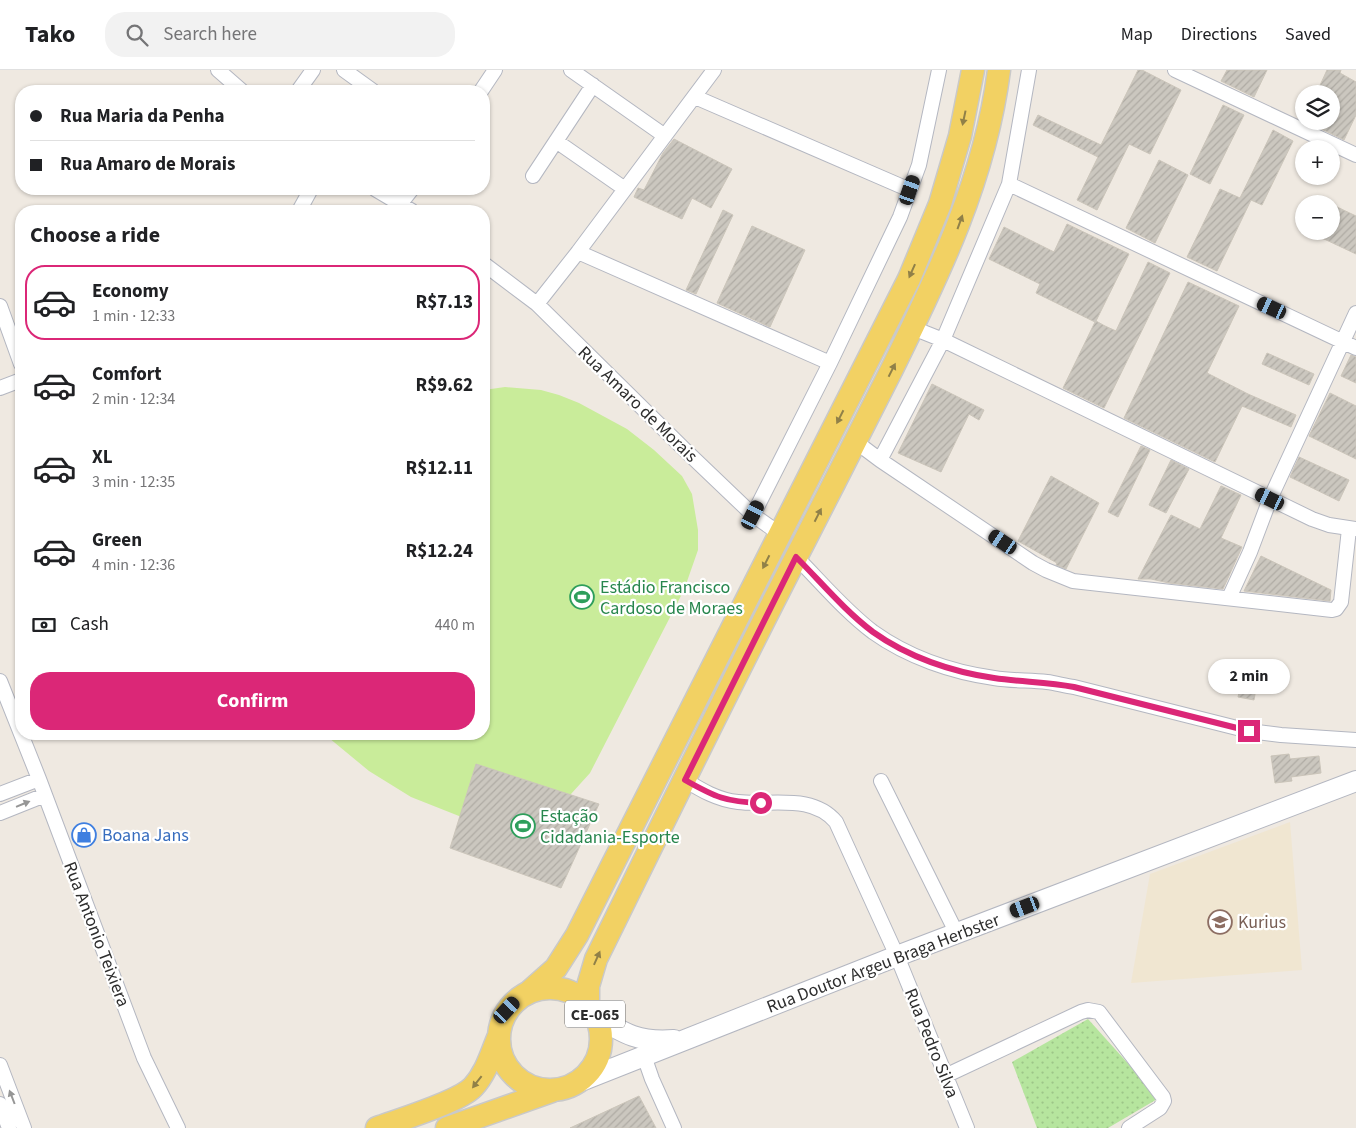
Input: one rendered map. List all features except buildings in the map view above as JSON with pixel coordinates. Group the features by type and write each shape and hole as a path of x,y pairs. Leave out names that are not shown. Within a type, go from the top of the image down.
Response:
{"main road":[{"path":"553,1091 538,1090 525,1084 504,1064 499,1052 500,1023 507,1010 517,999 529,992 556,968 577,934 892,312 925,242 940,204 960,136 973,70"},
{"name":"CE-065","path":"447,1128 553,1091 568,1088 581,1081 597,1061 601,1045 601,1032 592,1011 588,986 596,958 796,557 913,328 951,245 970,194 990,122 999,70"},
{"name":"CE-065","path":"529,992 542,988 570,992 592,1011"},
{"path":"377,1128 444,1103 472,1088 482,1076 498,1038"}],"street":[{"path":"218,70 235,85"},
{"path":"302,85 312,70"},
{"path":"344,70 365,85"},
{"path":"571,70 666,136"},
{"path":"537,304 666,136 714,70"},
{"path":"753,515 830,363 900,217 918,165 939,70"},
{"path":"880,460 943,340 1009,184 1029,70"},
{"path":"1174,70 1356,154"},
{"path":"483,85 491,71"},
{"path":"533,176 593,85"},
{"path":"695,97 910,190"},
{"path":"556,142 625,189"},
{"path":"1009,184 1356,348"},
{"path":"385,195 403,205"},
{"path":"578,252 830,363"},
{"name":"Rua Amaro de Morais","path":"490,268 537,304 753,515 780,534"},
{"path":"490,276 498,274"},
{"path":"0,306 15,347"},
{"path":"1229,598 1250,552 1270,499 1356,313"},
{"path":"856,442 1033,563 1060,577 1073,581 1332,610 1336,609 1341,602 1353,529 1320,522 943,340 913,328"},
{"path":"0,388 15,382"},
{"path":"796,557 850,611 873,631 901,649 928,661 960,671 994,678 1048,682 1074,687 1249,731 1356,740"},
{"name":"Rua Antonio Teixiera","path":"0,681 15,718"},
{"name":"Rua Antonio Teixiera","path":"24,740 144,1058 178,1128"},
{"path":"0,794 39,778"},
{"name":"Rua Pedro Silva","path":"685,780 710,794 737,802 780,802 807,805 823,810 836,822 897,956 967,1128"},
{"path":"881,781 957,934"},
{"name":"Rua Doutor Argeu Braga Herbster","path":"581,1081 897,956 1356,781"},
{"path":"0,813 45,795"},
{"path":"945,1076 1081,1012 1095,1010 1099,1012 1163,1097 1164,1101 1160,1108 1129,1128"},
{"name":"Rua Doutor Argeu Braga Herbster","path":"592,1011 612,1026 640,1039 691,1039"},
{"path":"644,1056 674,1128"},
{"path":"0,1065 24,1128"},
{"path":"0,1104 9,1128"}],"shaded area":[{"name":"Kurius","path":"1290,822 1302,970 1131,983 1150,874"}],"green space":[{"name":"Estádio Francisco Cardoso de Moraes","path":"505,387 541,390 559,395 579,403 627,429 654,450 682,476 692,494 698,530 698,550 684,590 590,773 571,794 548,809 482,821 459,816 411,797 369,771 331,740 490,740 490,389"},
{"path":"1088,1019 1159,1098 1108,1128 1037,1128 1012,1062"}],"place":[{"name":"Estádio Francisco Cardoso de Moraes","path":"582,597"},
{"name":"Estação Cidadania-Esporte","path":"523,826"},
{"name":"Boana Jans","path":"84,835"},
{"name":"Kurius","path":"1220,922"}],"route":[{"path":"761,803 737,802 721,798 685,780 796,557 850,611 873,631 901,649 928,661 960,671 994,678 1048,682 1074,687 1249,731"}]}
